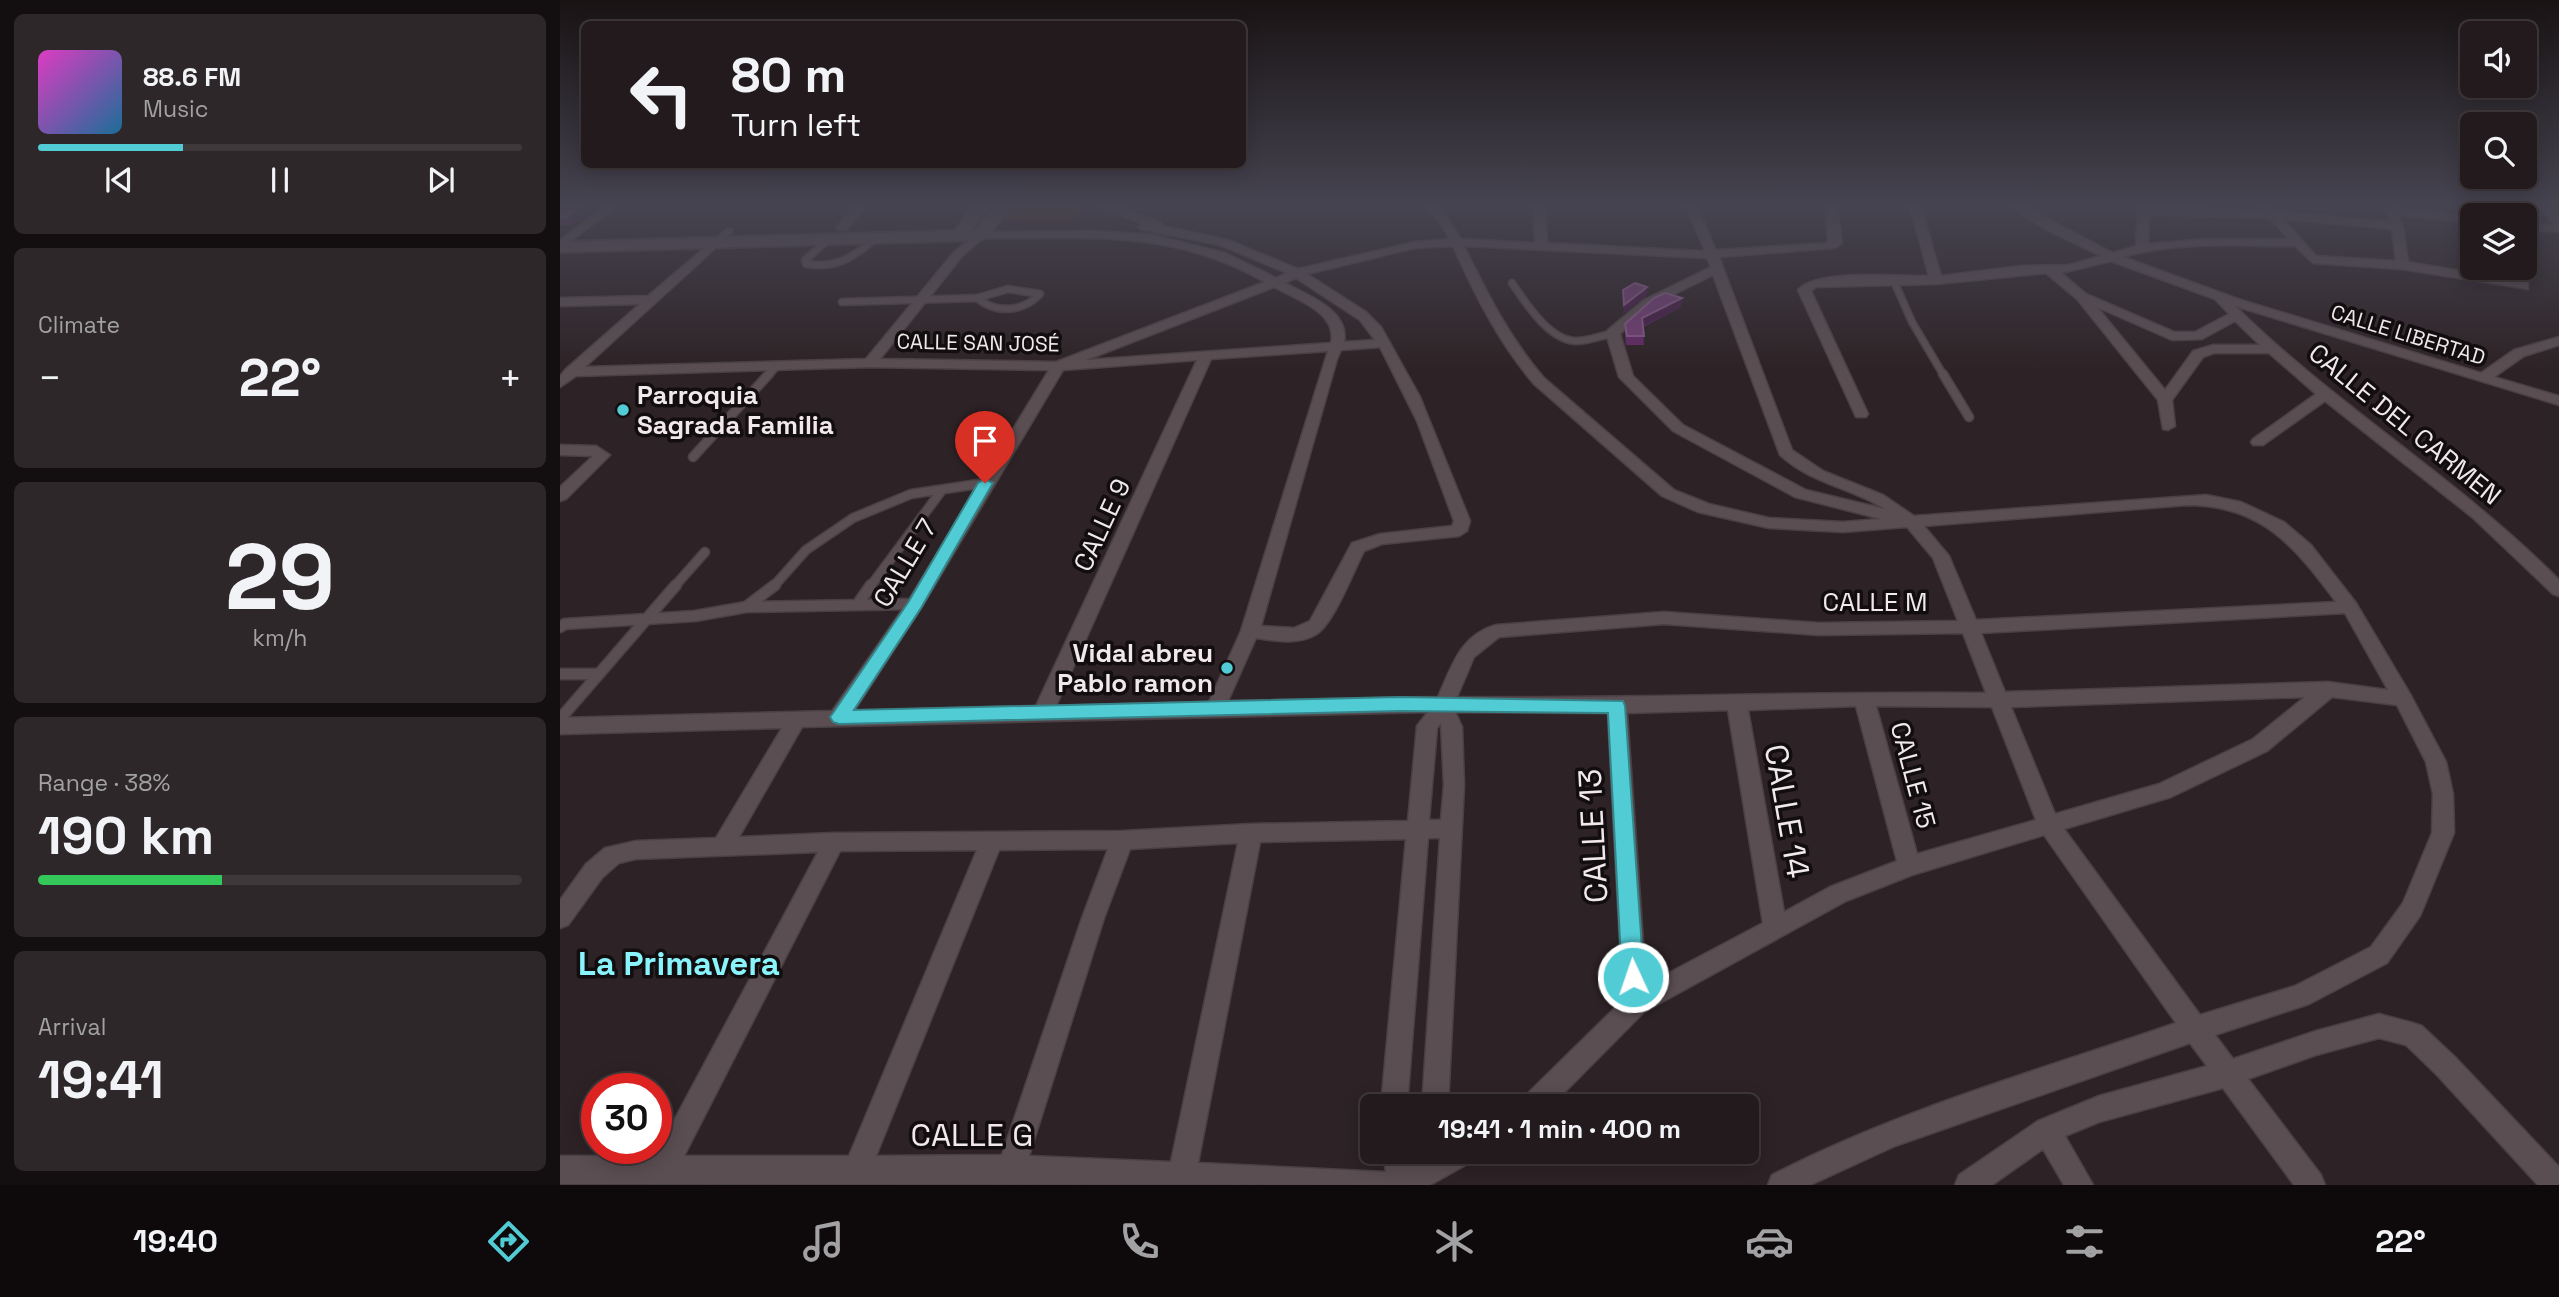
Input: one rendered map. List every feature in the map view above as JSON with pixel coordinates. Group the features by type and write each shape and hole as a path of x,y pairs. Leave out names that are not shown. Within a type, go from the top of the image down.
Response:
{"street":[{"path":"560,383 694,262"},
{"path":"870,363 952,262"},
{"path":"1215,709 1250,631 1329,359 1337,347 1339,331 1333,317 1320,307 1237,262"},
{"path":"1250,631 1298,636 1309,633 1317,625 1358,547 1369,541 1459,531 1462,521 1414,395 1370,322 1333,296 1273,262"},
{"path":"1058,366 1273,282 1331,262"},
{"path":"1466,262 1503,335 1522,363 1548,389 1668,493 1704,508 1769,523 1843,527 2187,500 2221,502 2254,513 2305,549 2350,607 2436,762 2443,794 2443,833 2412,909 2379,955 2300,996 2195,1029 1893,1133 1834,1158 1782,1185"},
{"path":"1714,262 1656,297 1624,320 1613,333 1626,377 1678,428 1801,494 1913,521"},
{"path":"1715,262 1785,452 1798,466 1875,497 1913,521 1941,556 2049,825 2311,1185"},
{"path":"1931,262 1936,280"},
{"path":"1861,414 1804,290 1812,284 1830,281 1936,280 2021,270 2070,269 2090,262"},
{"name":"CALLE LIBERTAD","path":"2123,262 2220,298 2559,401"},
{"path":"2362,262 2402,265 2524,286"},
{"path":"2050,270 2081,296 2165,400 2168,426"},
{"path":"2081,296 2172,336 2197,336 2236,316"},
{"name":"CALLE DEL CARMEN","path":"2220,298 2272,349 2325,394 2486,520 2557,584"},
{"path":"560,302 652,300"},
{"path":"2483,378 2519,353 2559,341"},
{"name":"CALLE SAN JOSÉ","path":"571,372 870,363 1058,366 1383,343"},
{"path":"2165,400 2198,354 2213,349 2272,349"},
{"name":"CALLE 9","path":"1042,714 1206,356"},
{"name":"CALLE 7","path":"839,717 915,604 985,483 1058,366"},
{"path":"2258,442 2325,394"},
{"path":"560,450 596,451 601,455 560,496"},
{"name":"CALLE M","path":"1395,1094 1427,726 1443,706 1458,665 1479,638 1496,631 1664,618 1819,629 1971,627 2350,607"},
{"path":"560,726 1400,704 1617,706 2328,689 2403,699"},
{"path":"1545,1094 1635,1004 1838,894 1909,866 2164,791 2260,745 2328,689"},
{"name":"CALLE 15","path":"1864,699 1909,866"},
{"name":"CALLE 14","path":"1737,703 1775,929"},
{"path":"1435,1094 1452,829 1452,727 1443,706"},
{"name":"CALLE 13","path":"1617,706 1635,1004"},
{"path":"722,847 797,719"},
{"path":"560,918 594,870 613,855 636,850 834,842 1122,840 1251,833 1452,829"},
{"path":"1182,1176 1251,833"},
{"path":"1011,1169 1093,918 1122,840"},
{"path":"857,1170 992,841"},
{"path":"659,1178 834,842"},
{"path":"1969,1185 2047,1130 2099,1109 2230,1073 2316,1043 2379,1026 2413,1035 2446,1066 2557,1185"},
{"path":"2047,1130 2079,1185"},
{"path":"1399,1164 1403,1185"},
{"path":"1403,1185 1414,1164"},
{"path":"1403,1185 1440,1164"},
{"name":"CALLE G","path":"560,1170 659,1178 857,1170 1011,1169 1384,1185"}],"lane":[{"path":"806,262 840,265 847,262"},
{"path":"1893,279 1912,322 1969,418"},
{"path":"1511,283 1540,320 1567,339 1578,340 1613,333"},
{"path":"842,302 977,298 992,291 1021,290 1040,294 1031,303 1006,308 987,306 977,298"},
{"path":"693,457 778,366"},
{"path":"746,607 776,585 806,550 853,518 911,494 985,483"},
{"path":"857,605 942,490"},
{"path":"560,719 705,552"},
{"path":"560,627 565,624 648,617 695,616 746,607 915,604"},
{"path":"560,674 599,674"}],"building":[{"path":"1635,283 1647,287 1624,305 1623,290"},
{"path":"1665,293 1682,298 1642,318 1644,336 1627,336 1625,324 1654,298"}],"place":[{"name":"Parroquia Sagrada Familia","path":"623,410"},
{"name":"Vidal abreu Pablo ramon","path":"1227,668"}],"district":[{"name":"La Primavera","path":"679,963"}],"route":[{"path":"985,483 915,604 839,717 1400,704 1617,706 1633,977"}]}
